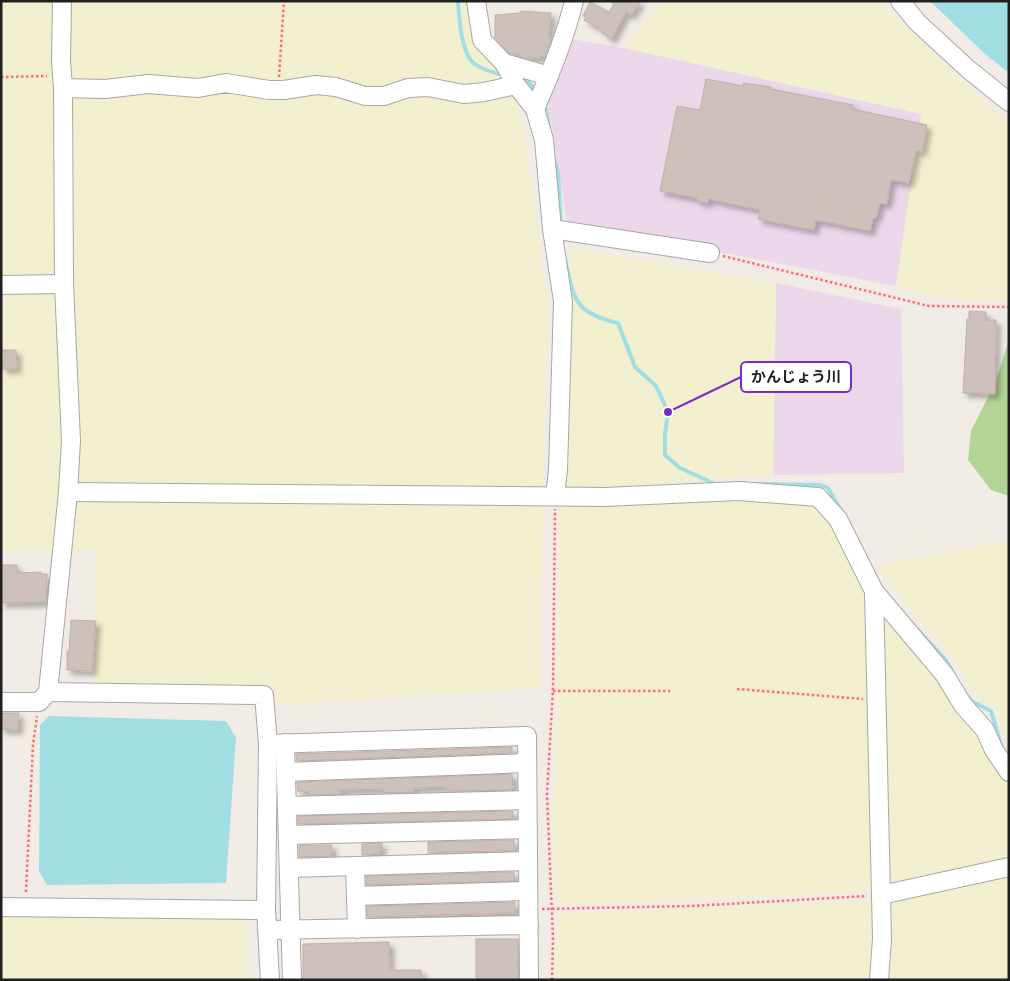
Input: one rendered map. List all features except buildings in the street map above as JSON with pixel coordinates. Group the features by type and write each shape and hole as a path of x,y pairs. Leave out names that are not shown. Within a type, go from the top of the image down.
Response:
{"street":[{"path":"43,697 68,492 71,441 64,284 62,1"},
{"path":"476,1 482,40 504,63 516,85 535,109 544,140 552,229 563,301 558,470 555,495"},
{"path":"535,109 549,76 574,1"},
{"path":"900,1 917,22 968,69 1006,94"},
{"path":"504,63 549,76"},
{"path":"62,82 104,89 148,84 198,88 226,83 279,90 316,85 365,96 384,96 408,88 428,87 464,94 516,85"},
{"path":"552,229 710,253"},
{"path":"1,285 64,284"},
{"path":"68,492 555,495 604,497 738,491 818,497 838,519 874,591 944,674 963,704 985,730 994,750 1009,772"},
{"path":"874,591 882,939 879,980"},
{"path":"1,702 43,697 264,695 276,743 286,772 292,980"},
{"path":"276,743 527,736 529,980"},
{"path":"270,980 266,910 276,743"},
{"path":"286,772 527,763"},
{"path":"287,806 528,800"},
{"path":"288,835 528,829"},
{"path":"289,868 528,861"},
{"path":"355,866 357,929"},
{"path":"881,895 1009,867"},
{"path":"356,896 529,908"},
{"path":"1,907 266,910"},
{"path":"268,930 357,929 529,908"}],"path":[{"path":"279,90 284,1"},
{"path":"1,76 62,82"},
{"path":"710,253 929,306 1009,307"},
{"path":"552,980 552,909 548,795 553,691 555,495"},
{"path":"737,689 877,700"},
{"path":"553,691 670,691"},
{"path":"26,907 33,745 43,697"},
{"path":"529,908 691,906 881,895"}],"shaded area":[{"path":"1,1 473,1 523,123 547,303 540,688 272,705 267,686 94,684 96,550 1,551"},
{"path":"663,1 878,1 1009,124 1009,303 937,297 896,286 921,114 624,48"},
{"path":"571,39 624,48 922,114 896,286 567,223 547,99"},
{"path":"569,247 776,283 773,475 563,490"},
{"path":"776,283 901,309 904,473 773,475"},
{"path":"675,497 811,501 827,514 852,569 869,593 873,886 871,892 557,905 553,818 557,701 559,501"},
{"path":"1009,541 1009,749 997,712 971,691 958,664 925,627 875,565"},
{"path":"883,612 931,668 952,701 1009,779 1009,862 886,885"},
{"path":"1009,874 1009,980 884,980 887,900"},
{"path":"874,900 871,980 556,980 557,914"},
{"path":"1,914 245,919 247,924 248,980 1,980"}],"green space":[{"path":"1009,339 1009,496 991,490 968,460 971,431 996,381"}],"water":[{"path":"930,1 1008,1 1009,73 984,53"},
{"path":"49,716 226,721 236,738 226,883 47,885 39,871 40,725"}],"waterway":[{"path":"458,1 462,35 470,59 482,68 504,75"},
{"path":"520,79 529,82 537,93"},
{"path":"543,104 546,109 549,128"},
{"path":"553,155 558,173 561,224"},
{"path":"565,259 574,294 578,302 592,314 618,323 635,367 656,386 668,412 665,455 680,468 715,484 720,484"},
{"path":"759,484 820,485 828,488 840,509"},
{"path":"917,629 945,659 952,671"},
{"path":"967,696 973,702 991,711 1001,745"}],"place":[{"name":"かんじょう川","path":"668,412"}]}
